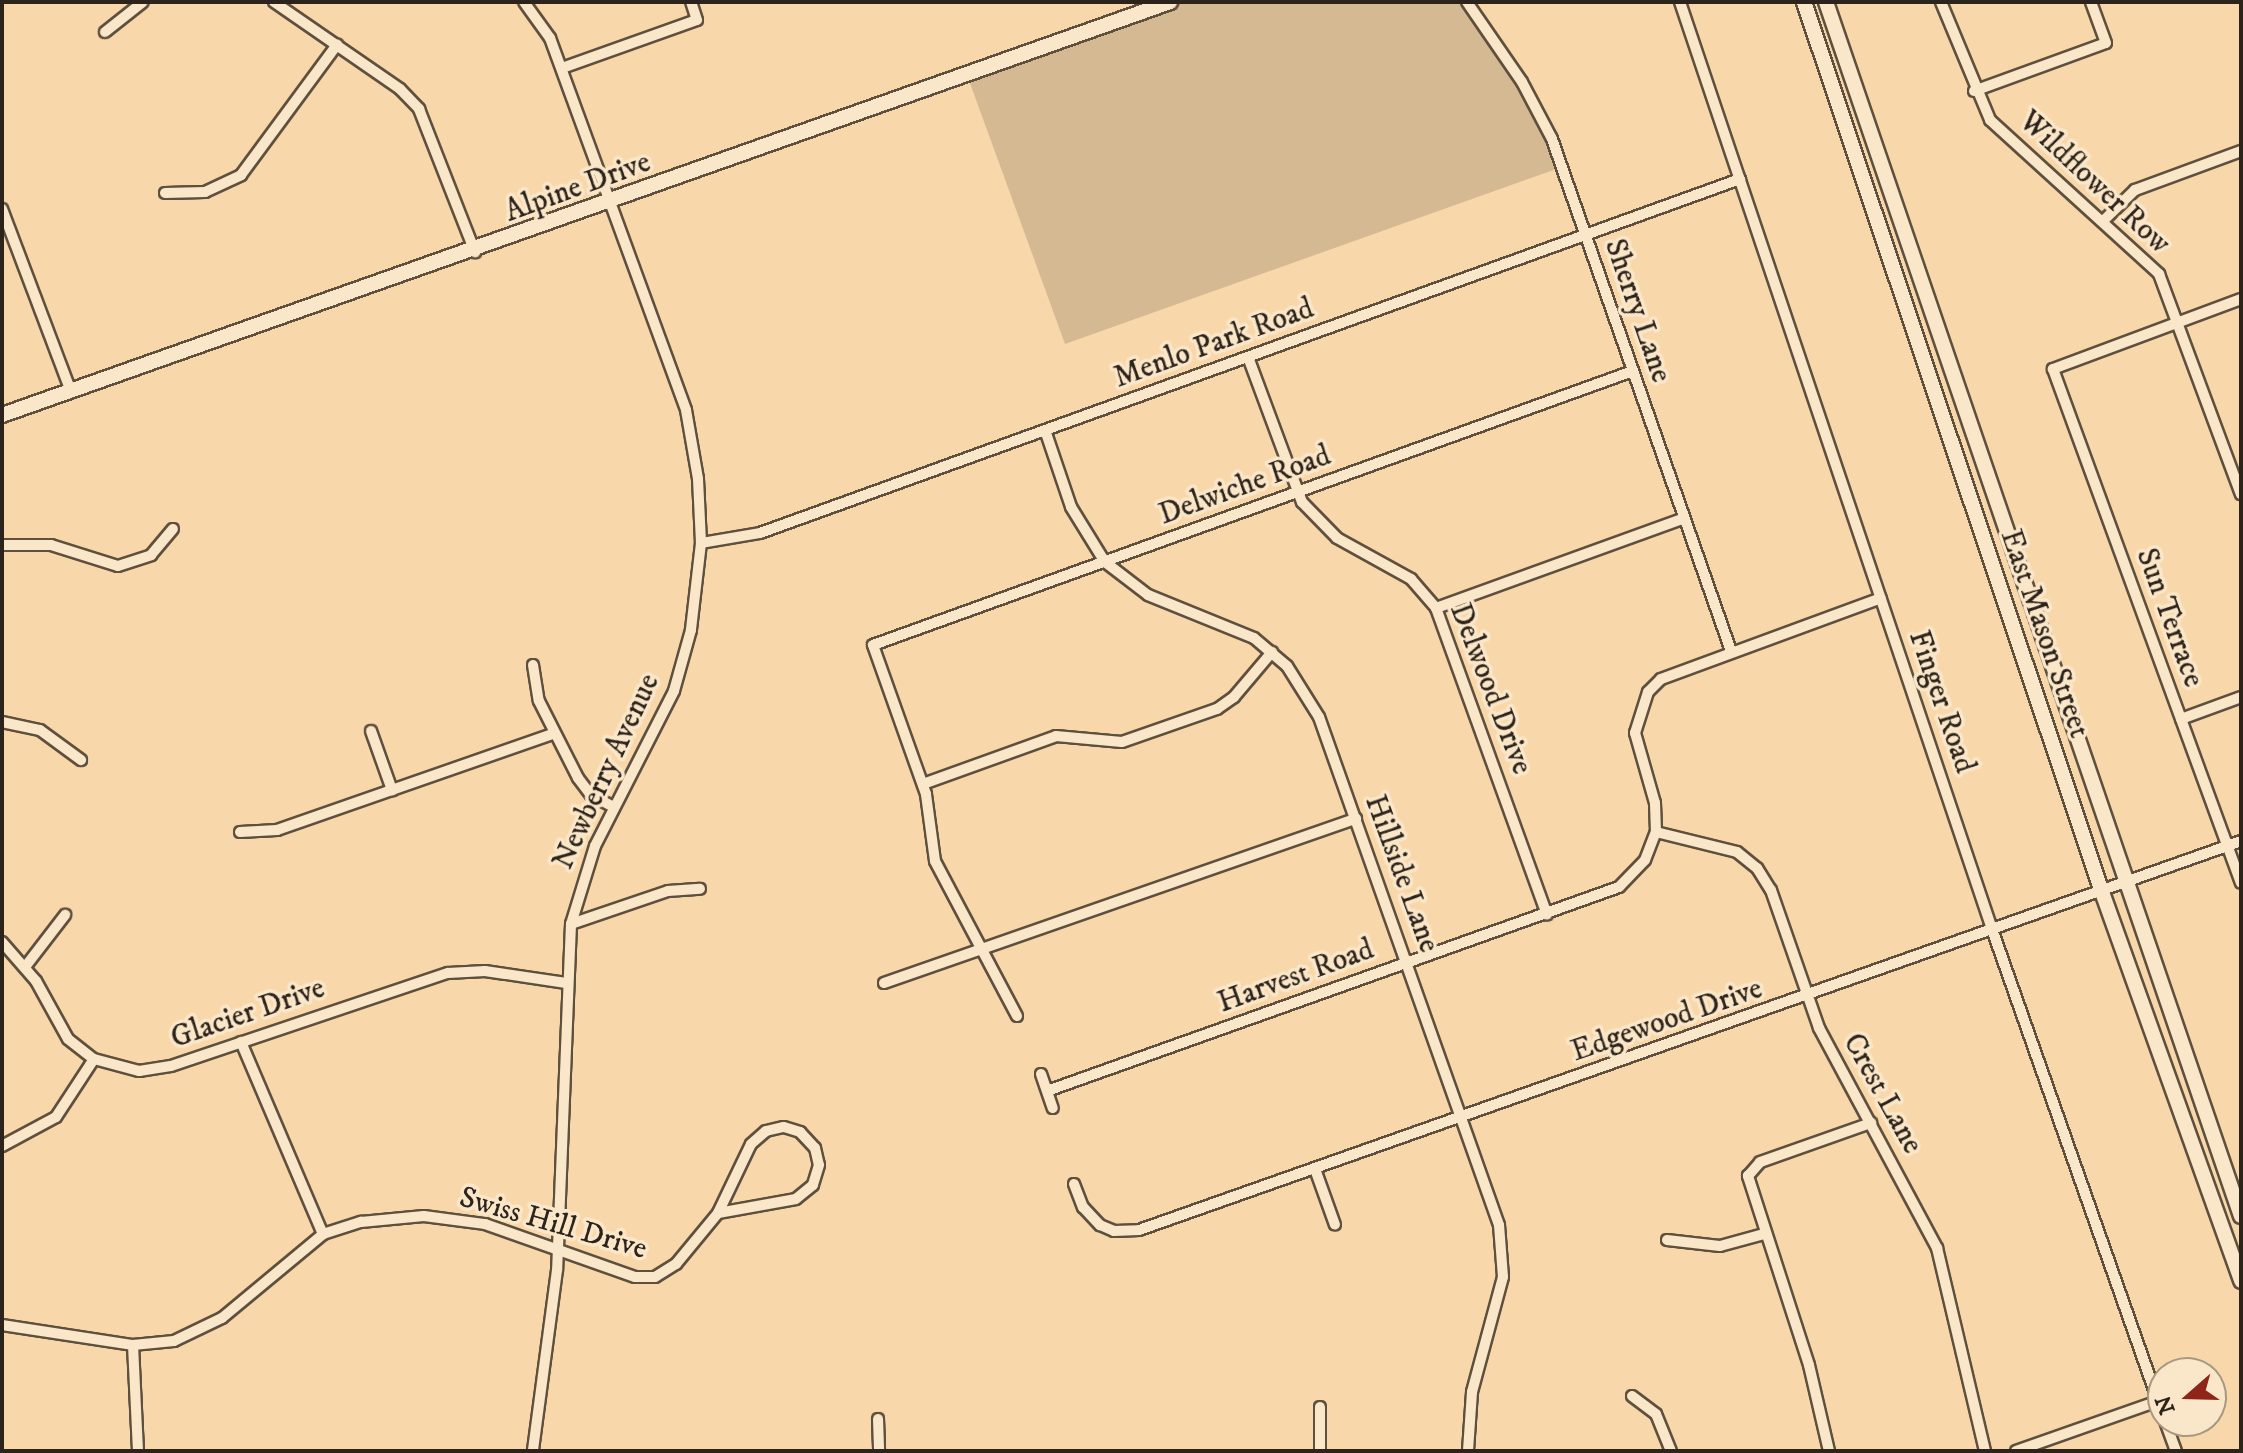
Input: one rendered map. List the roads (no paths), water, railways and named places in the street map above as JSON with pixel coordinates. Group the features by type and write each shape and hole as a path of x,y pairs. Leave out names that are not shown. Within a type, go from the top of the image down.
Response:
{"main road":[{"name":"East Mason Street","path":"1804,2 2102,892 2241,1281"},
{"name":"East Mason Street","path":"1826,2 2241,1216"},
{"name":"Alpine Drive","path":"2,415 611,204 1161,3"}],"street":[{"path":"105,32 143,2"},
{"path":"274,2 400,89 419,109 475,252"},
{"name":"Newberry Avenue","path":"524,2 550,38 562,68 686,410 698,479 701,543 697,599 679,676 648,749 614,807 586,869 571,924 566,983 557,1249 533,1451"},
{"path":"562,68 697,20 691,2"},
{"name":"Sherry Lane","path":"1467,2 1538,110 1731,651"},
{"name":"Finger Road","path":"1680,2 1993,932 2147,1370"},
{"name":"Wildflower Row","path":"1941,2 1974,91 1990,120 2159,274 2241,494"},
{"path":"1974,91 2106,43 2091,2"},
{"path":"165,193 205,192 241,175 337,45"},
{"path":"2103,221 2135,190 2241,151"},
{"name":"Menlo Park Road","path":"701,543 760,533 1740,179"},
{"path":"2,209 71,392"},
{"path":"2,245 14,241"},
{"path":"2178,322 2241,299"},
{"name":"Sun Terrace","path":"2178,322 2053,369 2241,883"},
{"name":"Delwood Drive","path":"1248,357 1296,493 1325,528 1397,568 1436,608 1547,914"},
{"name":"Delwiche Road","path":"923,784 873,645 1633,371"},
{"name":"Hillside Lane","path":"1045,430 1071,507 1105,562 1148,595 1236,628 1272,652 1315,708 1499,1225 1504,1259 1500,1296 1472,1392 1468,1451"},
{"path":"1436,608 1684,518"},
{"path":"2,545 51,545 118,566 151,555 173,529"},
{"path":"1656,832 1655,803 1637,747 1639,711 1661,679 1881,598"},
{"path":"1017,1016 935,861 923,784 1056,736 1122,742 1217,709 1234,697 1272,652"},
{"path":"533,665 539,701 585,788 614,807"},
{"path":"2181,719 2241,697"},
{"path":"2,722 40,730 81,760"},
{"path":"371,731 392,790"},
{"path":"240,832 277,830 555,733"},
{"path":"884,983 1356,819"},
{"name":"Harvest Road","path":"1047,1091 1547,914 1629,880 1645,860 1656,832"},
{"name":"Crest Lane","path":"1656,832 1721,846 1757,868 1771,890 1831,1053 1937,1248 1985,1451"},
{"name":"Edgewood Drive","path":"1074,1184 1091,1218 1106,1228 1139,1230 1993,932 2241,841"},
{"path":"571,924 668,891 700,889"},
{"path":"25,967 65,915"},
{"name":"Glacier Drive","path":"2,942 25,967 58,1026 94,1059 124,1069 154,1070 448,973 485,971 566,983"},
{"path":"241,1042 323,1234"},
{"path":"2,1146 56,1117 94,1059"},
{"path":"1041,1074 1053,1108"},
{"path":"1829,1451 1809,1365 1748,1188 1754,1166 1871,1123"},
{"name":"Swiss Hill Drive","path":"2,1325 133,1345 174,1341 206,1328 323,1234 361,1222 447,1217 557,1249 635,1277 655,1277 676,1264 718,1213 757,1137 784,1127 811,1141 818,1155 818,1176 803,1195 718,1213"},
{"path":"1315,1169 1335,1225"},
{"path":"1667,1240 1720,1246 1764,1234"},
{"path":"133,1345 138,1451"},
{"path":"1632,1396 1656,1414 1671,1451"},
{"path":"2016,1451 2147,1405"},
{"path":"1320,1407 1320,1451"},
{"path":"878,1419 879,1451"}]}
